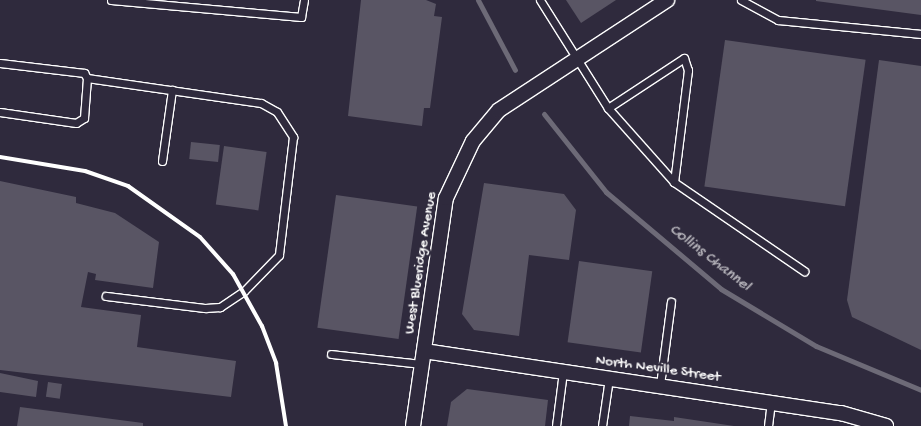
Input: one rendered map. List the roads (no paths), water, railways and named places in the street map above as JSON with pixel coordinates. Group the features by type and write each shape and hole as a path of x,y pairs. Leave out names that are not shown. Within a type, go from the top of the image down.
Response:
{"street":[{"name":"West Blueridge Avenue","path":"413,426 446,198 468,150 499,110 667,0"},
{"name":"North Neville Street","path":"423,357 563,371 841,413 886,426"}],"lane":[{"path":"111,0 301,18 304,0"},
{"path":"540,0 576,60 608,108 674,182 804,271"},
{"path":"741,0 778,20 921,34"},
{"path":"608,108 684,58 688,70 674,182"},
{"path":"0,63 84,73 87,78 84,118 76,123 0,112"},
{"path":"87,78 260,103 277,112 293,137 279,255 244,291 220,306 106,296"},
{"path":"162,161 172,90"},
{"path":"660,386 671,302"},
{"path":"330,354 423,357"},
{"path":"556,426 563,371"},
{"path":"602,426 609,378"},
{"path":"768,426 771,402"}],"waterway":[{"name":"Collins Channel","path":"478,0 515,70"},
{"name":"Collins Channel","path":"544,114 606,192 721,289 816,346 921,390"}],"railway":[{"path":"0,157 85,171 128,186 200,237 233,274 262,326 276,363 286,426"}]}
